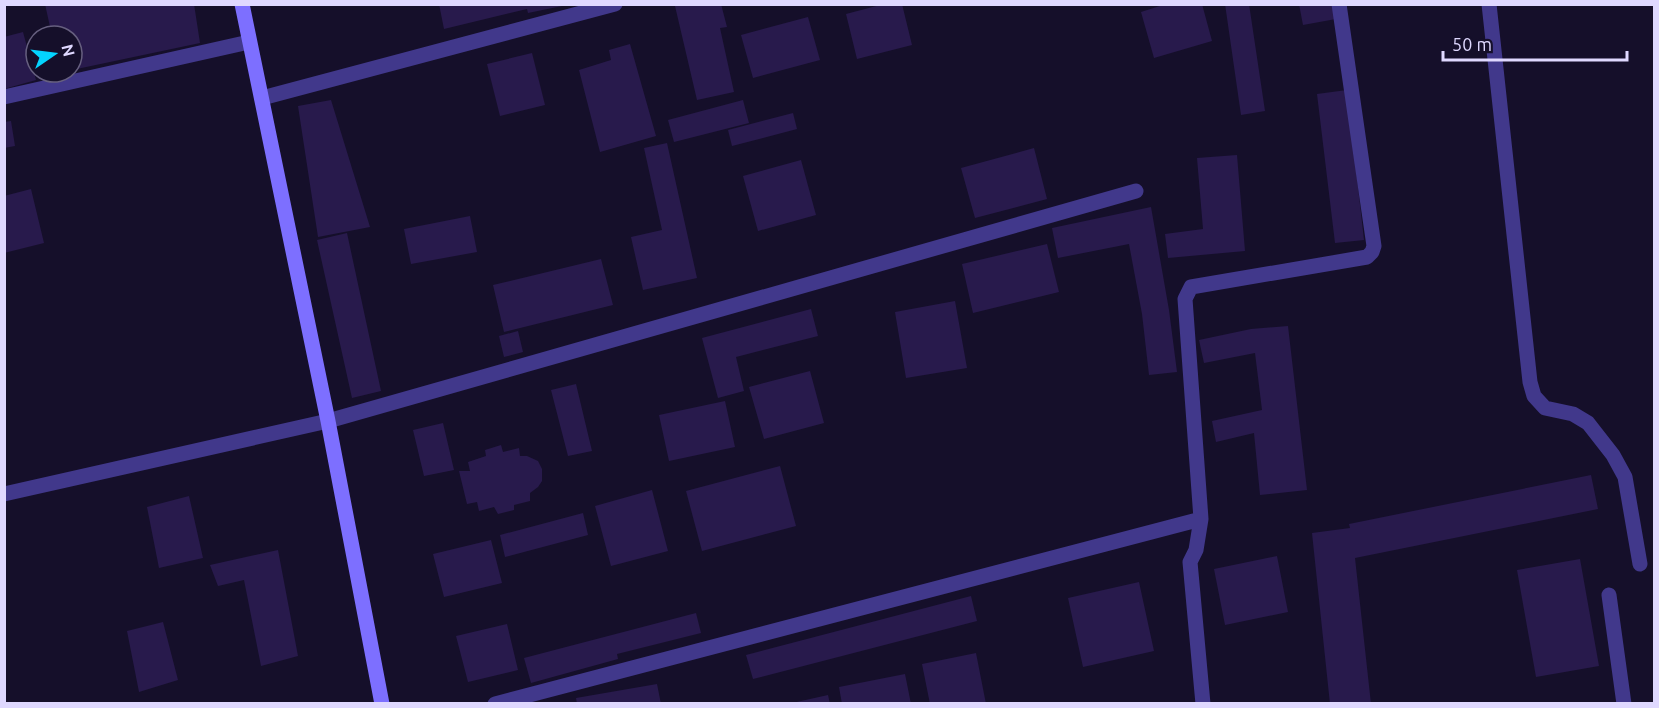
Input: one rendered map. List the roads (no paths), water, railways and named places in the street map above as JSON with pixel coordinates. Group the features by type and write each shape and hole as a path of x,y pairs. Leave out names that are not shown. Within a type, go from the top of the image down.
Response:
{"main road":[{"path":"242,4 328,421 382,704"}],"street":[{"path":"262,98 615,4"},
{"path":"1203,704 1190,562 1196,550 1201,519 1185,299 1191,287 1367,257 1372,252 1374,246 1339,4"},
{"path":"1489,4 1530,382 1534,396 1545,408 1573,414 1588,423 1613,455 1625,477 1640,564"},
{"path":"4,97 249,42"},
{"path":"4,494 328,421 1136,190"},
{"path":"495,704 1201,519"},
{"path":"1609,595 1624,704"}]}
